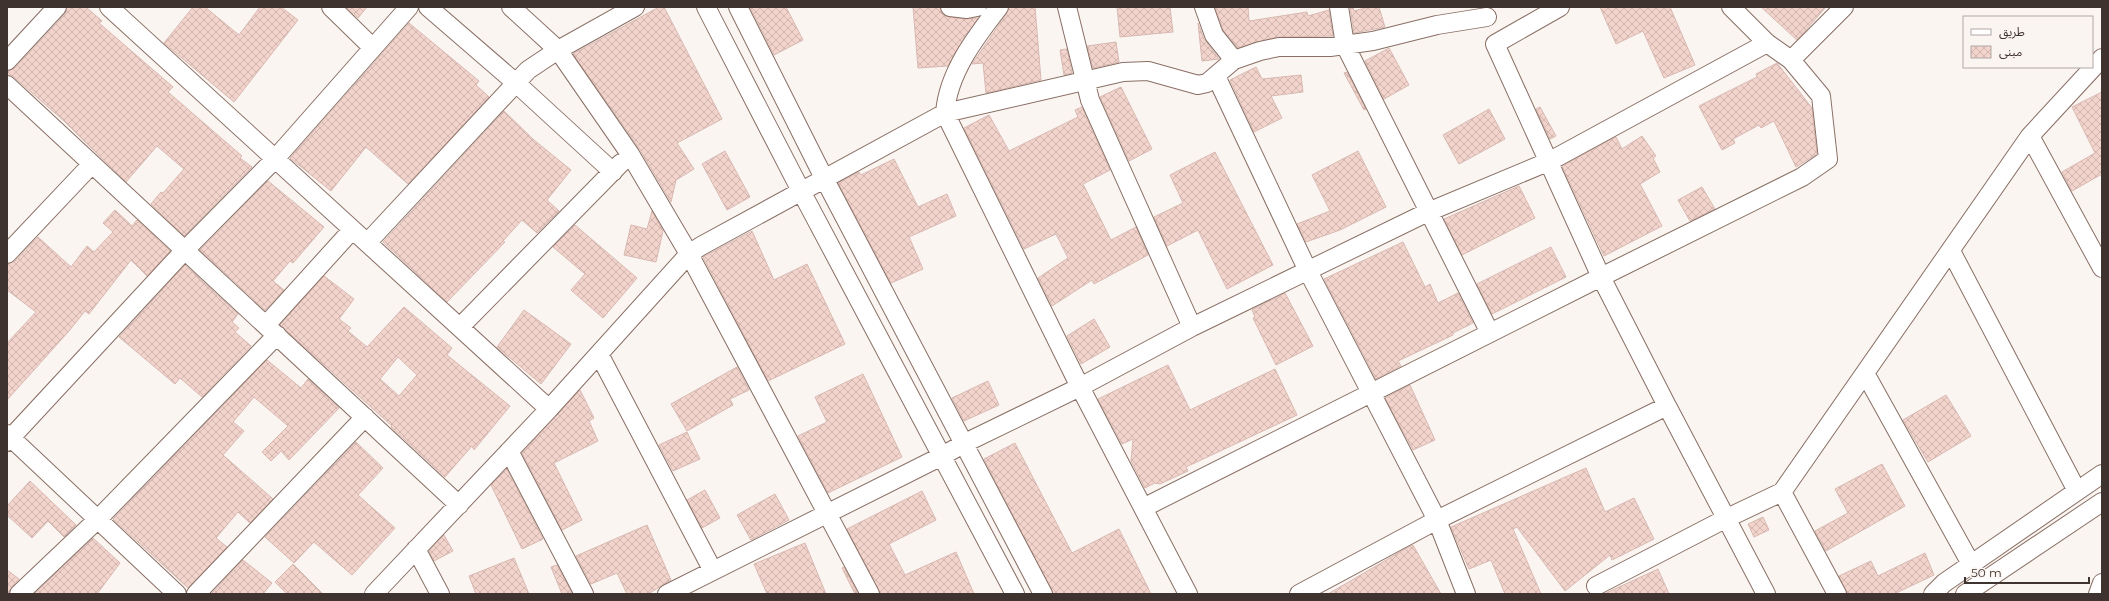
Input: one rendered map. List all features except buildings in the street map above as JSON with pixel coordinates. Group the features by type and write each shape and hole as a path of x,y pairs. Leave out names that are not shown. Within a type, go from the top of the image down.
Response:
{"street":[{"path":"7,62 57,7"},
{"path":"109,7 352,230 460,326 549,409"},
{"path":"331,7 373,48"},
{"path":"177,594 98,519 8,438 185,250 275,159 409,7"},
{"path":"428,7 516,83 613,172"},
{"path":"511,7 558,50 630,154 690,254 828,512 870,594"},
{"path":"367,243 528,70 558,50 635,7"},
{"path":"706,7 801,191 1015,594"},
{"path":"738,7 824,178 965,442 1043,594"},
{"path":"950,7 967,9 977,7"},
{"path":"999,7 978,34 964,58 946,97 945,113 1080,387 1188,594"},
{"path":"1067,7 1084,82 1090,100 1192,327"},
{"path":"1204,7 1214,35 1234,60"},
{"path":"1339,7 1345,45 1490,333"},
{"path":"1495,44 1560,7"},
{"path":"1143,508 1802,177 1828,159 1821,96 1791,60 1767,43 1731,7"},
{"path":"1791,60 1844,7"},
{"path":"374,594 549,409 690,254 701,246 945,113 1123,72 1148,71 1198,85 1207,83 1234,60 1260,51 1279,47 1345,45 1373,41 1486,12 1495,44 1550,161 1601,277 1725,519 1766,594"},
{"path":"667,594 942,456 965,442 1080,387 1192,327 1308,272 1428,212 1550,161 1767,43"},
{"path":"2093,68 2102,58"},
{"path":"1592,591 1725,519 1782,492 2030,136 2093,68"},
{"path":"1216,76 1308,272 1437,520 1466,594"},
{"path":"7,85 459,505"},
{"path":"2030,136 2102,268"},
{"path":"460,326 630,154"},
{"path":"7,254 92,164"},
{"path":"18,594 98,519 271,330 352,230"},
{"path":"1951,251 2077,491"},
{"path":"599,354 713,571"},
{"path":"1865,373 1971,564"},
{"path":"1299,594 1437,520 1667,406"},
{"path":"196,594 365,417"},
{"path":"509,451 584,594"},
{"path":"1933,594 1944,583 2102,474"},
{"path":"1782,492 1837,594"},
{"path":"1965,594 2102,502"},
{"path":"416,549 440,594"},
{"path":"2098,594 2102,584"}]}
